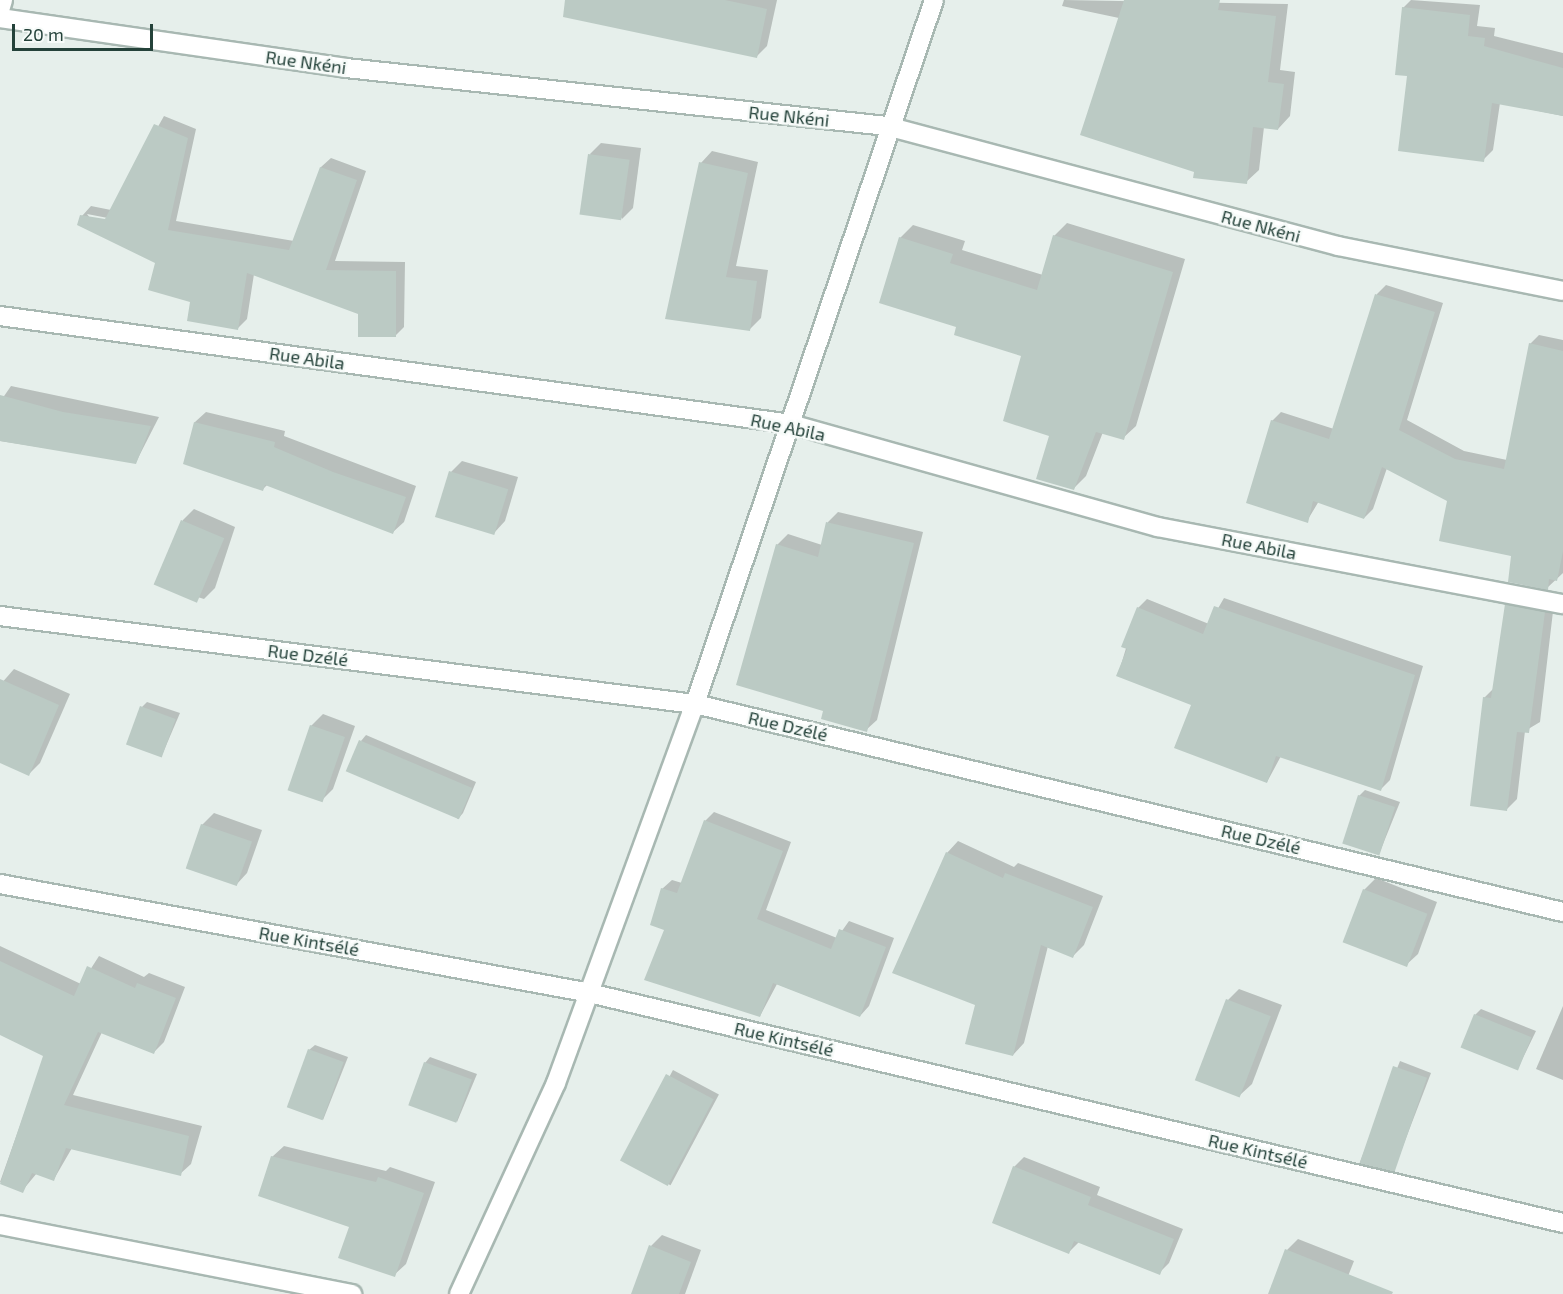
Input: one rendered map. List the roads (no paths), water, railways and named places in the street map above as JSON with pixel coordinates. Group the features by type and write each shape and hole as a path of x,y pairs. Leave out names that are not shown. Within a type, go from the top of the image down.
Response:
{"street":[{"path":"0,10 3,0"},
{"path":"459,1294 556,1083 585,992 694,704 791,424 887,126 934,0"},
{"name":"Rue Nkéni","path":"0,18 346,68 887,126 1338,246 1563,291"},
{"name":"Rue Abila","path":"0,316 791,424 1158,527 1563,604"},
{"name":"Rue Dzélé","path":"0,615 694,704 1563,912"},
{"name":"Rue Kintsélé","path":"0,884 585,992 1563,1223"},
{"path":"0,1225 352,1294"}]}
